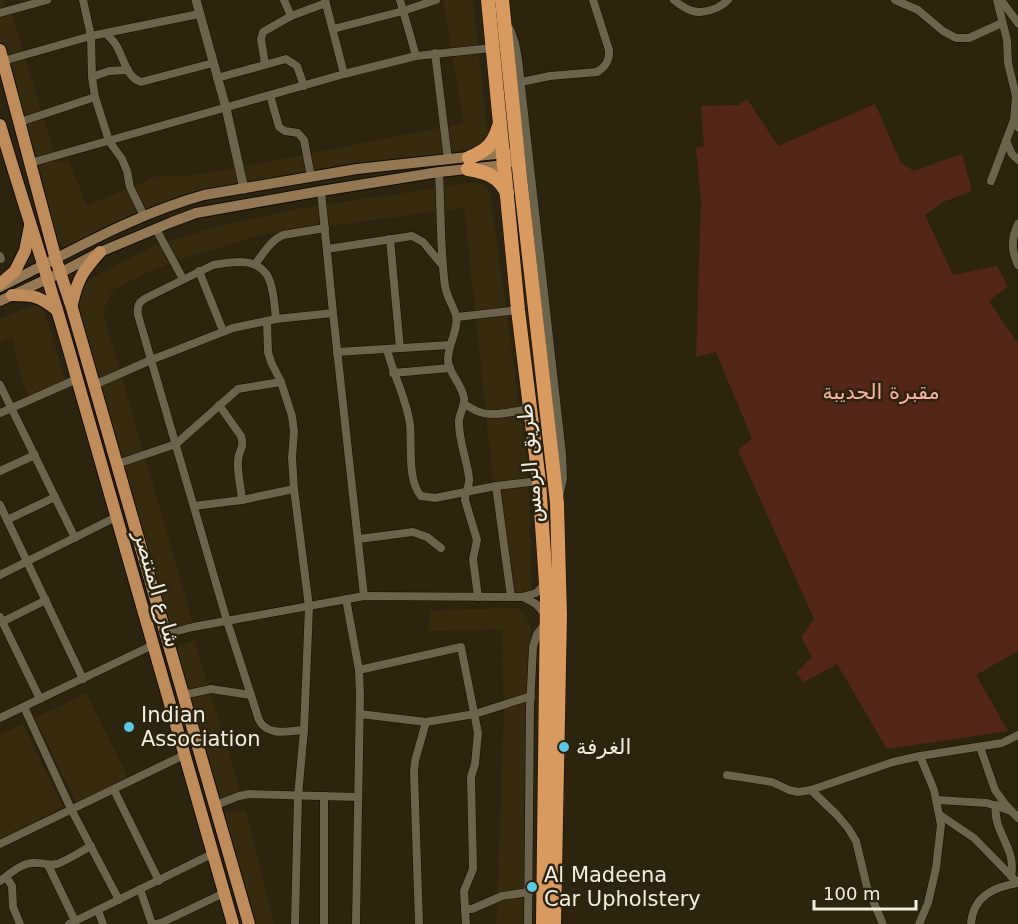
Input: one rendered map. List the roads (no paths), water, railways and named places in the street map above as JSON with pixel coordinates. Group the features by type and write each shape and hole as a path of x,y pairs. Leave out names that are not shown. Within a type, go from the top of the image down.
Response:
{"highway":[{"name":"طريق الرمس","path":"488,0 501,122 512,156 507,193 518,310 539,480 546,582 543,924"},
{"name":"طريق الرمس","path":"502,0 512,156 557,503 560,615 554,924"},
{"path":"501,122 491,145 469,163 493,176 507,193"}],"main road":[{"name":"شارع المنتصر","path":"2,55 56,260 71,305 249,924"},
{"name":"شارع المنتصر","path":"0,125 62,324 233,924"},
{"path":"6,298 100,252 196,213 439,172 469,163 512,156"},
{"path":"0,286 144,216 204,195 357,170 448,160 469,163"},
{"path":"321,191 327,187 355,183 358,178 357,170"},
{"path":"0,286 15,271 25,251 31,222"},
{"path":"71,305 76,285 100,252"},
{"path":"6,298 31,295 43,299 57,310"}],"street":[{"path":"0,13 47,0"},
{"path":"83,0 91,36 95,97 109,141 122,159 130,187 144,216"},
{"path":"196,0 226,108 244,189"},
{"path":"284,0 291,16"},
{"path":"400,0 416,56"},
{"path":"333,29 436,0"},
{"path":"521,82 550,76 597,72 603,68 610,57 609,50 593,0"},
{"path":"674,0 685,9 695,13 720,7 728,0"},
{"path":"895,0 911,5 943,31 956,38 969,38 1002,22"},
{"path":"916,0 918,10"},
{"path":"991,182 1006,141 1016,124 1017,96 1008,63 999,0"},
{"path":"999,0 1018,23"},
{"path":"264,64 261,39 263,32 291,16 325,2 344,74"},
{"path":"2,55 199,14"},
{"path":"504,18 515,43 521,82 562,453 563,479 557,503"},
{"path":"106,33 115,43 132,77 138,82 213,63"},
{"path":"30,163 344,74 416,56 492,48"},
{"path":"435,53 448,160"},
{"path":"217,78 286,59 297,66 304,86"},
{"path":"92,77 109,71 128,69"},
{"path":"270,95 279,127 285,131 298,133 304,140 311,177"},
{"path":"20,122 95,97"},
{"path":"1006,141 1012,154 1018,160"},
{"path":"439,172 443,267 446,289 457,317 448,361 462,392 464,404 459,417 459,428 469,480 465,496 466,505 477,540 473,559 478,597"},
{"path":"321,191 364,596"},
{"path":"1018,224 1012,248 1018,265"},
{"path":"255,264 272,242 279,237 325,228"},
{"path":"156,229 183,279"},
{"path":"327,249 412,236 423,242 443,267"},
{"path":"390,239 400,348"},
{"path":"276,319 269,278 264,270 251,262 224,262 213,265 146,298 139,303 138,308 138,315 227,621 259,720 262,726 273,732 304,730"},
{"path":"199,271 223,332"},
{"path":"457,317 518,310"},
{"path":"94,385 223,332 276,319 333,313"},
{"path":"267,321 268,352 292,416 294,489 309,607 304,730 298,796 295,924"},
{"path":"337,352 450,345"},
{"path":"387,349 393,373 405,401 409,421 414,486 421,496 435,498 539,480"},
{"path":"393,373 450,369"},
{"path":"0,413 77,380"},
{"path":"117,464 177,444 238,389 281,382"},
{"path":"0,385 75,538"},
{"path":"464,404 484,413 530,409"},
{"path":"219,405 243,442 238,459 242,500"},
{"path":"0,471 35,455"},
{"path":"496,486 511,597"},
{"path":"194,506 242,500 294,489"},
{"path":"7,520 55,497"},
{"path":"0,505 83,678"},
{"path":"0,576 116,517"},
{"path":"359,539 413,532 427,537 441,548"},
{"path":"166,634 364,596 522,597 536,593 546,582"},
{"path":"522,597 536,604 547,619 534,641 531,696 528,924"},
{"path":"346,599 359,670 356,924"},
{"path":"40,699 1,619 45,600"},
{"path":"0,718 153,645"},
{"path":"359,670 461,647 478,733 475,764 471,777 473,869 464,891 466,924"},
{"path":"183,694 211,689 251,695"},
{"path":"360,714 426,722 475,714 531,696"},
{"path":"24,706 71,809 119,900"},
{"path":"419,924 414,772 426,722"},
{"path":"727,775 772,782 798,792 812,790 893,762 1002,743 1018,735"},
{"path":"980,747 995,790 1015,815"},
{"path":"0,844 184,755"},
{"path":"919,924 928,903 940,839 940,815 937,800 920,756"},
{"path":"114,790 159,881"},
{"path":"812,790 848,828 855,841 867,887 883,924"},
{"path":"216,805 249,794 358,797"},
{"path":"324,796 324,924"},
{"path":"937,800 996,805 1015,815"},
{"path":"996,805 997,825 1005,839 1013,864 1011,876"},
{"path":"940,815 975,837 1018,883"},
{"path":"20,924 13,908 12,886 3,879 16,869 28,864 57,864 91,846"},
{"path":"48,865 72,923 212,854"},
{"path":"971,924 975,909 989,892 999,887 1018,883"},
{"path":"140,889 159,923 224,893"},
{"path":"465,909 472,909 502,896 529,892"},
{"path":"98,910 102,924"}],"place":[{"name":"Indian Association","path":"129,727"},
{"name":"الغرفة","path":"564,747"},
{"name":"Al Madeena Car Upholstery","path":"532,887"}],"park label":[{"name":"مقبرة الحديبة","path":"881,392"}]}
